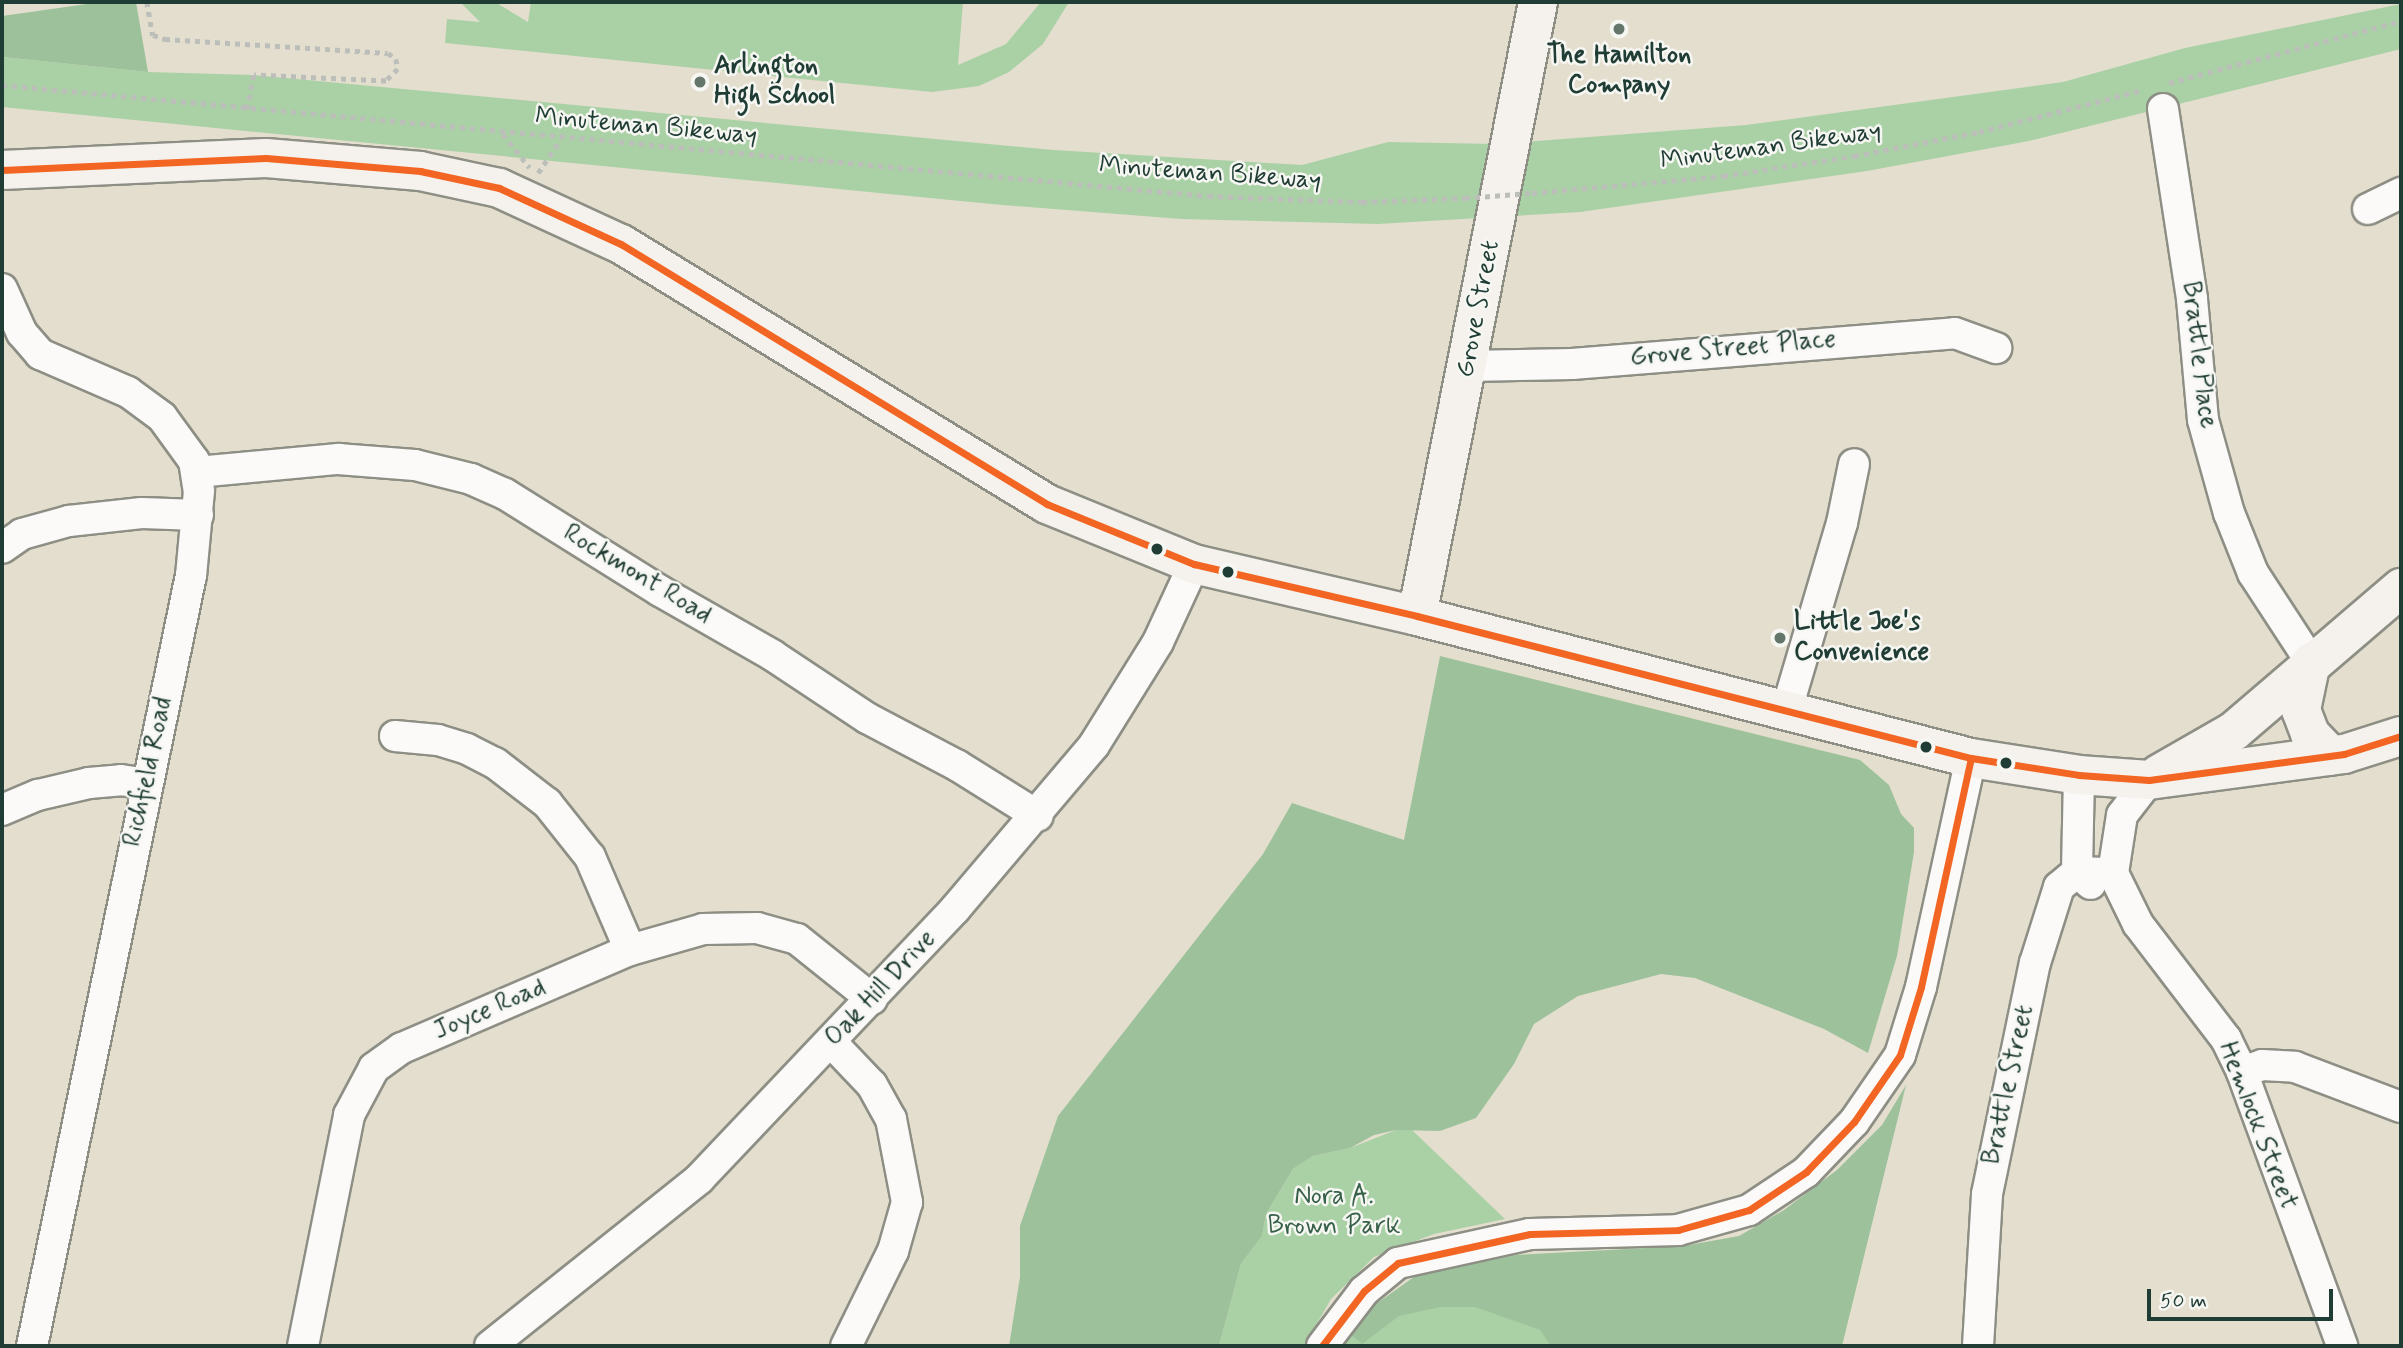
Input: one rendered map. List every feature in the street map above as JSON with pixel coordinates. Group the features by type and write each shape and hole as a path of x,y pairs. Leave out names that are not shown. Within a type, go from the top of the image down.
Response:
{"main road":[{"name":"Grove Street","path":"1417,616 1538,2"},
{"path":"2,170 266,158 420,172 499,188 621,244 1047,504 1194,564 1417,616 1971,758 2079,775 2149,780 2331,756 2401,736"},
{"path":"2149,780 2234,731 2311,662 2401,589"},
{"path":"2311,662 2301,710 2310,734 2331,756"}],"street":[{"name":"Brattle Place","path":"2156,95 2192,299 2203,420 2229,513 2253,573 2311,662"},
{"path":"2368,209 2401,194"},
{"name":"Richfield Road","path":"2,289 22,333 40,354 140,400 172,428 197,472 198,515 191,575 32,1346"},
{"name":"Grove Street Place","path":"1467,366 1572,363 1955,333 1996,348"},
{"name":"Rockmont Road","path":"197,472 351,459 415,465 471,479 505,494 660,592 772,654 867,718 958,766 1038,816"},
{"path":"1786,712 1842,523 1854,464"},
{"path":"2,548 22,534 69,521 133,514 198,515"},
{"name":"Oak Hill Drive","path":"490,1346 674,1202 872,999 1038,816 1094,745 1158,642 1194,564"},
{"path":"395,736 438,740 467,749 495,763 547,803 590,857 629,950"},
{"path":"1322,1346 1364,1291 1398,1263 1530,1234 1678,1230 1749,1210 1806,1172 1854,1122 1900,1055 1921,987 1971,758"},
{"path":"2079,775 2077,872 2113,873 2122,815 2149,780"},
{"path":"2,810 47,792 89,783 121,780 146,784"},
{"name":"Hemlock Street","path":"2077,872 2138,924"},
{"name":"Brattle Street","path":"1978,1346 1987,1194 2015,1058 2035,963 2059,887 2077,872"},
{"name":"Hemlock Street","path":"2113,873 2138,924 2226,1039 2242,1072 2342,1346"},
{"name":"Joyce Road","path":"303,1346 349,1115 374,1068 402,1048 629,950 704,929 774,931 816,950 872,999"},
{"path":"831,1042 872,1085 891,1119 907,1202 877,1287 846,1346"},
{"path":"2242,1072 2262,1065 2295,1067 2401,1107"}],"path":[{"path":"147,2 153,35 165,39 388,53 396,59 398,69 386,81 254,75 247,110"},
{"name":"Minuteman Bikeway","path":"2,85 503,134 1208,196 1362,202 1465,198 1723,176 1854,156 2156,95 2401,21"},
{"path":"503,134 536,178 560,139"}],"green space":[{"path":"101,2 136,2 148,72 2,57 2,16"},
{"path":"460,2 495,2 528,22 531,2 963,2 958,65 1006,44 1041,2 1069,2 1043,44 1009,72 979,86 932,92 445,43 447,19 480,22"},
{"path":"2401,4 2401,49 2029,141 1867,171 1580,212 1378,224 1181,219 991,204 2,107 2,57 148,72 254,75 1054,150 1302,165 1388,142 1497,144 1746,125 2063,82 2185,48"},
{"path":"1440,656 1860,760 1889,785 1901,814 1914,828 1914,852 1897,956 1868,1053 1824,1029 1695,978 1661,974 1578,996 1534,1024 1514,1064 1476,1118 1440,1131 1396,1130 1374,1135 1350,1148 1313,1156 1293,1169 1266,1214 1262,1236 1241,1264 1219,1346 1009,1346 1020,1277 1020,1226 1058,1116 1263,854 1292,803 1404,840"},
{"path":"1906,1085 1842,1346 1551,1346 1540,1330 1475,1307 1440,1307 1399,1316 1362,1344 1349,1333 1362,1314 1417,1275 1517,1255 1683,1246 1739,1236 1784,1210 1837,1170 1882,1125"},
{"name":"Nora A. Brown Park","path":"1396,1130 1412,1130 1505,1219 1434,1234 1374,1257 1331,1299 1304,1346 1219,1346 1241,1264 1262,1236 1266,1214 1293,1169 1313,1156 1350,1148"},
{"path":"1516,1255 1562,1346 1340,1346 1362,1314 1417,1275"}],"transit line":[{"path":"2,170 266,158 420,171 499,188 621,244 1047,504 1194,564 1417,616 1971,758 2079,775 2149,780 2344,754 2401,736"},
{"path":"1322,1346 1364,1291 1398,1263 1530,1234 1678,1230 1749,1210 1806,1172 1854,1122 1900,1055 1921,987 1971,758"}],"place":[{"name":"The Hamilton Company","path":"1619,29"},
{"name":"Arlington High School","path":"700,82"},
{"name":"Little Joe's Convenience","path":"1780,638"}]}
